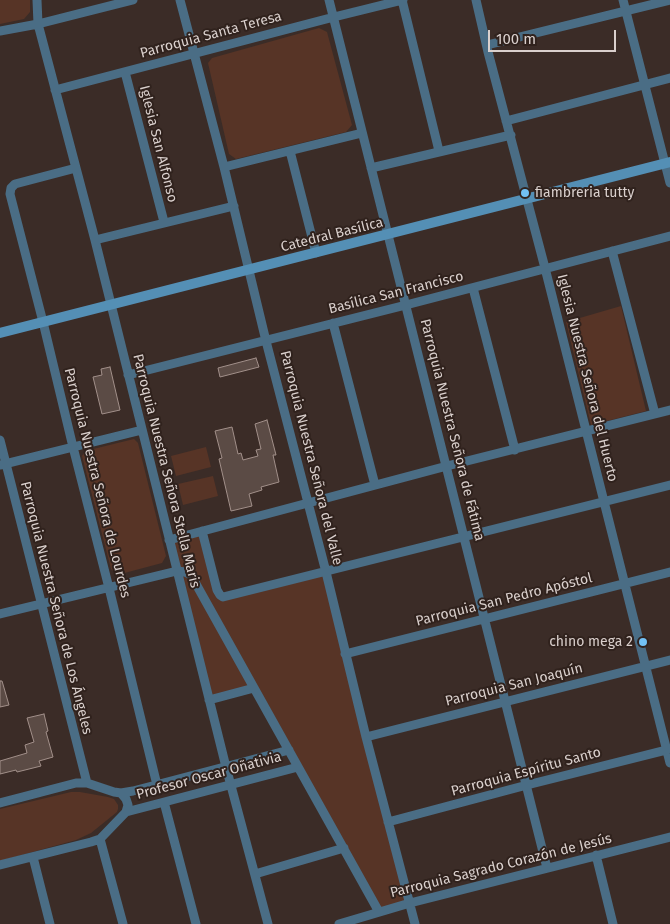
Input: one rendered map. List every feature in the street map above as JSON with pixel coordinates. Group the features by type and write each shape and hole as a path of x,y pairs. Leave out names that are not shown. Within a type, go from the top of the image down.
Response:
{"main road":[{"name":"Catedral Basílica","path":"0,333 667,163"}],"street":[{"name":"Parroquia Nuestra Señora Stella Maris","path":"37,0 38,24 95,240 230,784 268,924"},
{"path":"0,32 133,0"},
{"name":"Parroquia Nuestra Señora del Valle","path":"180,0 234,206 266,341 415,924"},
{"name":"Parroquia Nuestra Señora de Fátima","path":"329,0 547,868"},
{"path":"402,0 439,151"},
{"name":"Parroquia Santa Teresa","path":"55,90 402,0"},
{"name":"Iglesia Nuestra Señora del Huerto","path":"476,0 645,666 668,749 670,763"},
{"path":"623,0 667,163 670,183"},
{"path":"487,45 670,0"},
{"name":"Iglesia San Alfonso","path":"125,72 164,222"},
{"path":"506,121 670,78"},
{"path":"224,167 362,133"},
{"path":"371,168 511,135"},
{"path":"290,151 316,253"},
{"name":"Parroquia Nuestra Señora de Lourdes","path":"76,168 15,184 10,194 44,322 157,785"},
{"path":"95,240 234,206"},
{"name":"Basílica San Francisco","path":"128,375 670,236"},
{"path":"612,251 655,414"},
{"path":"473,288 515,450"},
{"path":"333,323 375,485"},
{"path":"169,540 447,466 670,410"},
{"path":"3,465 142,430"},
{"name":"Parroquia Nuestra Señora de Los Ángeles","path":"0,440 3,465 87,783"},
{"path":"202,531 217,590 223,597 670,485"},
{"path":"0,614 176,571 191,574 379,912"},
{"name":"Parroquia San Pedro Apóstol","path":"346,654 670,572"},
{"name":"Parroquia San Joaquín","path":"366,737 670,660"},
{"path":"209,700 254,688"},
{"name":"Parroquia Espíritu Santo","path":"388,822 668,749"},
{"name":"Profesor Oscar Oñativia","path":"0,803 76,783 87,783 114,792 133,792 289,750"},
{"name":"Profesor Oscar Oñativia","path":"126,812 298,767"},
{"name":"Profesor Oscar Oñativia","path":"100,839 126,812 128,805 121,793"},
{"path":"164,802 196,924"},
{"name":"Parroquia Sagrado Corazón de Jesús","path":"339,924 410,903 670,837"},
{"path":"0,865 100,839 122,924"},
{"path":"255,874 344,848"},
{"path":"596,855 613,924"},
{"path":"32,857 50,924"}],"shaded area":[{"path":"0,0 30,0 30,12 24,19 0,24"},
{"path":"319,28 327,32 352,125 346,132 236,159 229,154 208,63 212,58"},
{"path":"621,306 646,411 591,425 566,322"},
{"path":"134,439 138,443 166,556 162,563 117,575 111,569 82,456 85,451"},
{"path":"206,447 211,467 176,476 171,456"},
{"path":"213,476 218,496 183,505 178,484"},
{"path":"201,532 220,595 326,572 409,902 379,911 254,688 209,700 170,540"},
{"path":"71,792 114,799 118,805 117,812 91,833 76,840 0,861 0,809"}],"building":[{"path":"256,358 259,367 220,377 218,368"},
{"path":"110,367 120,410 102,414 93,377 102,375 101,369"},
{"path":"267,420 276,455 273,455 279,482 261,487 262,490 249,494 252,506 231,511 219,459 222,458 215,431 232,427 238,454 241,453 243,460 258,456 256,450 261,449 255,424"},
{"path":"0,681 2,681 9,705 0,707"},
{"path":"44,714 48,731 46,732 53,757 39,761 41,766 0,774 0,761 27,753 25,745 34,742 27,718"}],"place":[{"name":"fiambreria tutty","path":"525,193"},
{"name":"chino mega 2","path":"643,642"}]}
